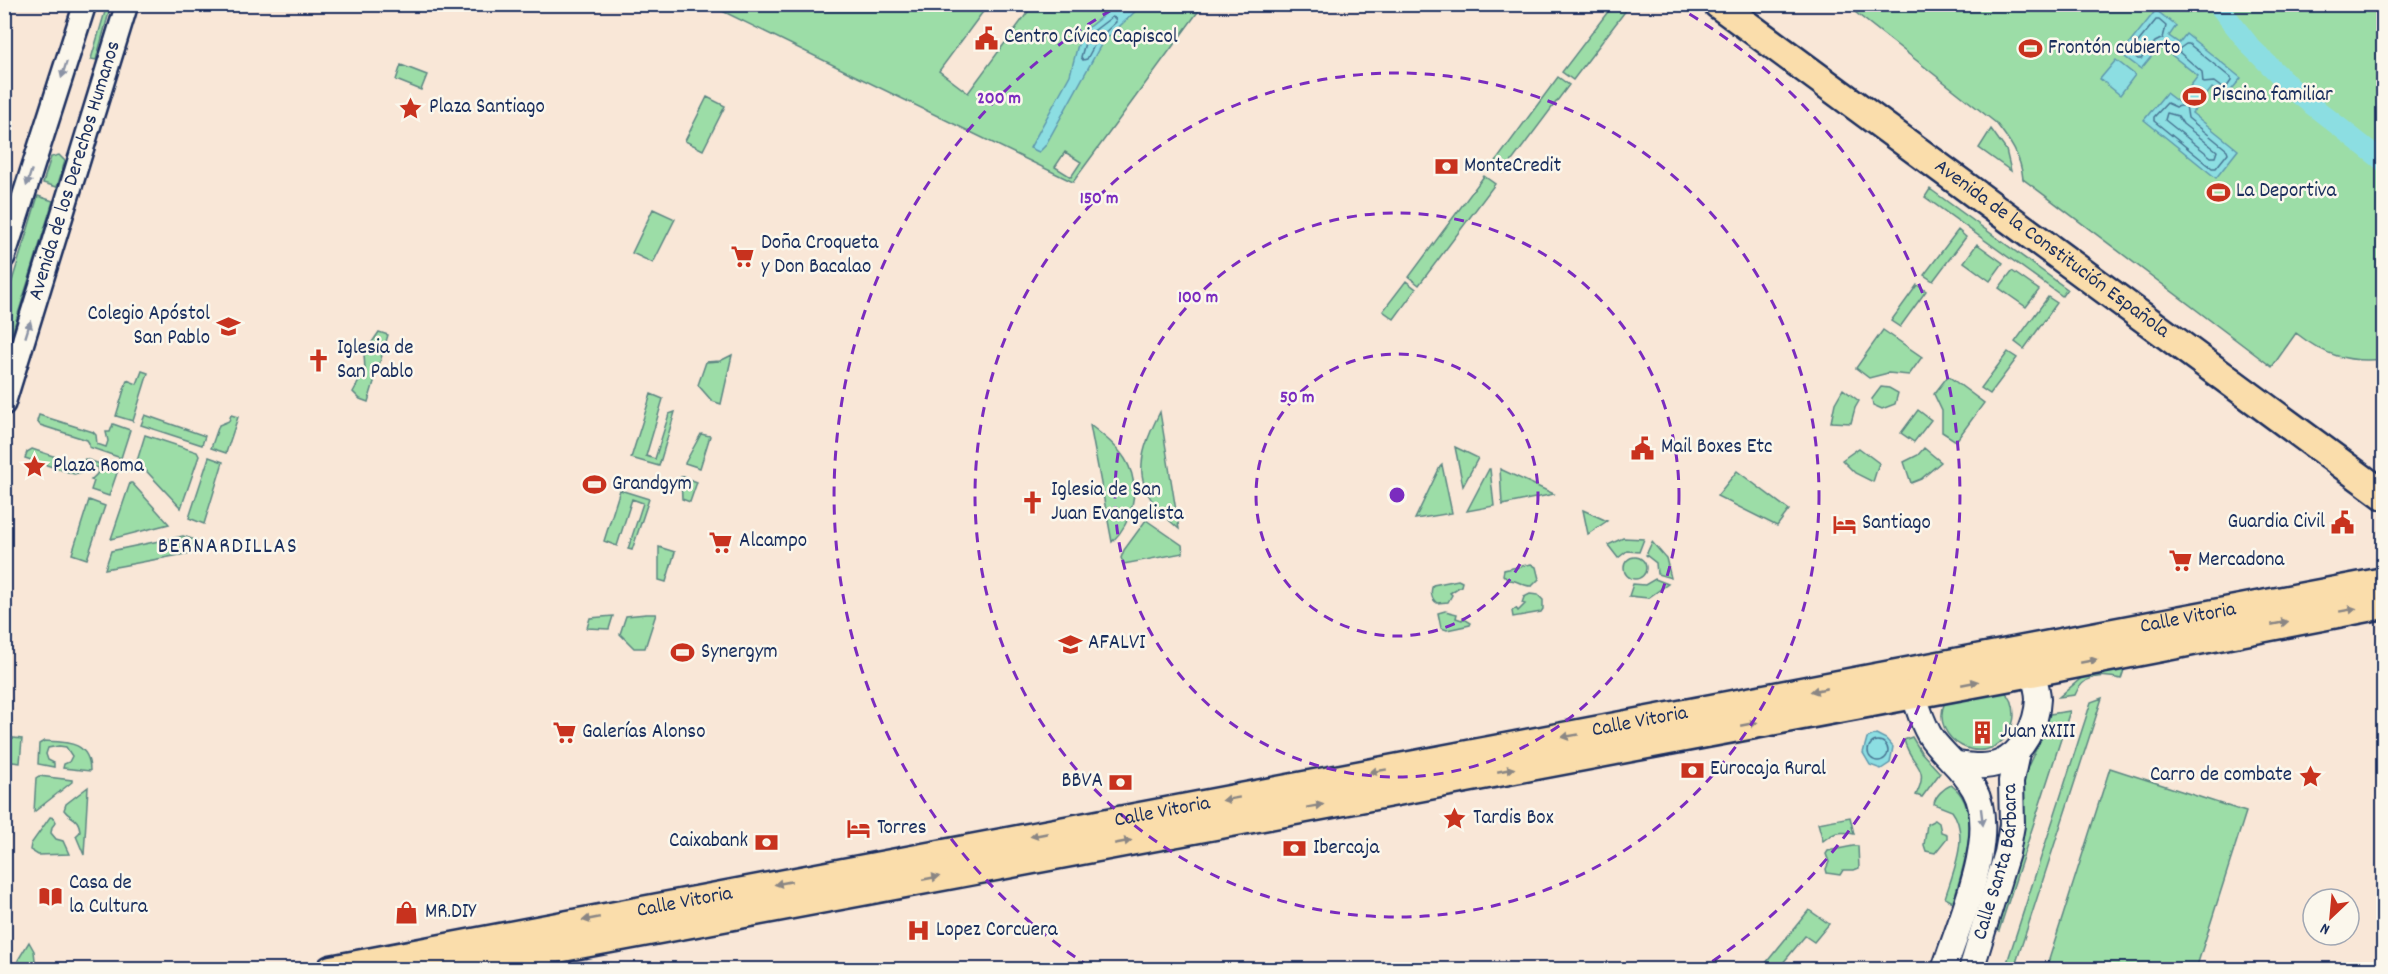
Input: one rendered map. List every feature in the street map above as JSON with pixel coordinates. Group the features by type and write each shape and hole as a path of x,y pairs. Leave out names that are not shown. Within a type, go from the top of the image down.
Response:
{"highway":[{"name":"Avenida de la Constitución Española","path":"1718,4 2384,495"},
{"name":"Avenida de la Constitución Española","path":"1749,4 2384,472"},
{"name":"Calle Vitoria","path":"331,969 2381,584"},
{"name":"Calle Vitoria","path":"440,969 2032,672 2381,584"}],"main road":[{"name":"Calle Vitoria","path":"1992,658 2032,672"},
{"path":"1913,694 1932,738 1958,764 1976,767 1998,764 2017,753 2028,736 2037,709 2037,691 2032,672"},
{"name":"Calle Santa Bárbara","path":"1971,969 2007,853 2012,825 2011,781 2017,753"},
{"name":"Calle Santa Bárbara","path":"1944,969 1977,867 1983,838 1983,822 1978,798 1958,764"}],"street":[{"name":"Avenida de los Derechos Humanos","path":"4,257 85,4"},
{"name":"Avenida de los Derechos Humanos","path":"4,404 127,4"}],"green space":[{"path":"107,5 111,5 96,60 91,59"},
{"path":"710,5 988,5 939,71 968,93 1033,5 1203,5 1073,182","holes":["1065,152 1081,162 1071,177 1055,167"]},
{"path":"1613,5 1630,5 1573,80 1562,72"},
{"name":"La Deportiva","path":"1846,5 2383,5 2383,359 2358,360 2336,356 2316,347 2296,333 2272,367 2023,179 2014,149 1996,123"},
{"path":"401,65 427,75 421,90 396,80"},
{"path":"1558,77 1569,85 1503,173 1493,165"},
{"path":"707,97 725,106 703,150 685,141"},
{"path":"1991,129 2006,150 2011,171 1979,148"},
{"path":"59,155 65,161 57,187 43,183 51,157"},
{"path":"1484,176 1495,184 1419,285 1409,277"},
{"path":"1930,189 2067,289 2062,296 1925,197"},
{"path":"38,196 53,201 5,356 5,304"},
{"path":"653,209 675,219 653,263 632,253"},
{"path":"1958,230 1966,237 1933,281 1924,275"},
{"path":"1977,244 2003,263 1990,281 1964,262"},
{"path":"2012,271 2039,290 2026,307 1999,288"},
{"path":"1406,281 1416,289 1394,319 1383,311"},
{"path":"1917,285 1926,291 1900,327 1891,321"},
{"path":"2048,297 2057,303 2024,349 2015,342"},
{"path":"1883,330 1922,357 1909,375 1888,373 1869,378 1856,368"},
{"path":"379,332 388,335 368,402 360,399 353,392 365,370 364,354"},
{"path":"2008,352 2017,358 1990,394 1981,388"},
{"path":"732,355 721,404 712,401 698,385 706,362 720,361"},
{"path":"142,371 148,373 133,421 116,416 127,380 137,384"},
{"path":"1948,376 1984,403 1956,441 1942,432 1942,411 1934,394"},
{"path":"1881,387 1898,393 1895,404 1882,409 1873,405 1872,399"},
{"path":"1843,389 1859,401 1851,423 1831,422 1835,403"},
{"path":"651,394 663,399 646,456 655,459 669,414 675,412 659,466 631,458"},
{"path":"1918,410 1931,420 1914,442 1901,433"},
{"path":"1160,412 1179,529 1153,501 1145,488 1142,475 1145,446"},
{"path":"39,415 93,432 96,435 97,444 106,447 108,441 106,432 110,432 113,424 130,430 121,458 89,447 87,440 40,425 37,421"},
{"path":"145,415 205,436 202,445 141,425"},
{"path":"231,415 238,417 226,453 211,448 219,425 229,421"},
{"path":"1090,425 1118,450 1130,469 1133,480 1132,506 1127,521 1112,542"},
{"path":"701,434 710,436 700,468 685,463"},
{"path":"145,435 197,452 199,456 181,508 137,461"},
{"path":"1455,447 1478,458 1463,486"},
{"path":"1859,448 1879,463 1873,482 1855,473 1842,460"},
{"path":"1924,448 1941,462 1921,479 1911,483 1904,462 1918,455"},
{"path":"32,449 77,464 81,464 85,459 118,470 109,496 91,490 94,481 91,480 99,468 89,465 82,472 74,474 25,458 27,452"},
{"path":"209,457 223,462 204,524 189,518"},
{"path":"1442,465 1452,513 1415,519 1440,467"},
{"path":"1489,469 1494,506 1467,511"},
{"path":"1500,469 1554,494 1502,505"},
{"path":"1737,471 1789,510 1777,526 1717,496"},
{"path":"681,476 697,482 690,502 682,499"},
{"path":"130,483 169,524 111,539"},
{"path":"620,490 649,499 632,550 628,549 643,503 632,499 617,546 604,541"},
{"path":"89,500 105,506 87,559 72,554"},
{"path":"1583,510 1607,521 1588,534"},
{"path":"1146,520 1182,545 1183,553 1124,564 1121,558 1124,550"},
{"path":"183,536 198,541 195,552 105,569 111,551"},
{"path":"1623,538 1644,539 1639,552 1627,551 1618,558 1608,545"},
{"path":"1652,542 1666,558 1671,578 1657,574 1656,563 1646,555"},
{"path":"659,547 675,552 666,582 659,580"},
{"path":"1631,557 1639,557 1646,564 1646,572 1639,579 1631,579 1624,572 1624,564"},
{"path":"1531,564 1536,567 1539,579 1532,586 1508,580 1503,575 1504,570"},
{"path":"1655,579 1668,584 1648,598 1629,596 1633,584 1645,585"},
{"path":"1458,580 1462,582 1461,586 1450,593 1452,595 1448,602 1437,603 1433,599 1433,585"},
{"path":"1530,594 1538,595 1543,600 1541,612 1513,617 1512,611 1516,608 1518,611 1525,604 1522,603 1524,597"},
{"path":"1445,611 1457,614 1456,618 1462,620 1463,618 1471,623 1470,625 1447,630 1441,628 1438,613"},
{"path":"656,614 645,648 634,648 620,634 626,616"},
{"path":"613,616 609,629 587,628 590,618"},
{"path":"2116,667 2124,670 2121,679 2094,678 2083,683 2075,695 2059,697 2085,675"},
{"path":"2004,691 2012,702 2014,718 2008,733 1998,744 1986,750 1974,750 1952,739 1945,728 1942,716 1945,702"},
{"path":"2102,698 2014,969 2005,969 2091,702"},
{"path":"2070,711 1999,931 1994,929 2022,779 2050,714"},
{"path":"5,737 22,739 20,763 5,761 9,748"},
{"path":"1912,737 1921,752 1940,773 1922,797 1916,795 1921,772 1904,740"},
{"path":"44,741 76,745 86,754 90,771 63,768 72,756 66,747 59,746 48,748 46,754 48,760 54,763 54,767 38,764 39,744"},
{"path":"2110,768 2246,812 2196,969 2046,969"},
{"path":"39,776 72,780 72,782 34,812 36,778"},
{"path":"1951,785 1961,796 1967,809 1969,824 1965,858 1953,902 1945,898 1958,854 1960,831 1952,811 1934,804 1940,793"},
{"path":"88,787 84,855 76,836 80,832 78,823 64,810 66,804"},
{"path":"50,817 56,822 51,833 56,839 63,841 69,854 38,855 30,850 31,844"},
{"path":"1850,817 1854,834 1838,833 1823,841 1818,823"},
{"path":"1935,820 1939,823 1941,832 1947,834 1947,838 1935,853 1926,851 1924,845 1927,824"},
{"path":"1858,846 1859,868 1843,870 1840,875 1827,873 1829,862 1826,854 1828,851"},
{"path":"1809,910 1829,924 1814,942 1805,936 1778,969 1761,969"},
{"path":"29,942 34,951 36,969 22,969 18,960"}],"water":[{"path":"1118,4 1142,5 1102,43 1045,146 1039,152 1030,148 1070,75 1081,33"},
{"name":"Piscina familiar","path":"2156,10 2176,26 2169,36 2179,43 2186,34 2241,78 2225,98 2212,88 2192,113 2238,150 2216,178 2144,120 2166,93 2178,102 2198,76 2160,46 2141,69 2121,54"},
{"path":"2116,60 2135,75 2120,95 2100,79"},
{"path":"1876,734 1886,739 1893,747 1890,763 1881,769 1870,765 1863,753 1867,738"}],"waterway":[{"path":"2217,4 2251,47 2299,95 2384,162"}],"place":[{"name":"Centro Cívico Capiscol","path":"986,38"},
{"name":"Frontón cubierto","path":"2030,49"},
{"name":"Piscina familiar","path":"2194,96"},
{"name":"Plaza Santiago","path":"411,108"},
{"name":"MonteCredit","path":"1446,167"},
{"name":"La Deportiva","path":"2218,192"},
{"name":"Doña Croqueta y Don Bacalao","path":"743,256"},
{"name":"Colegio Apóstol San Pablo","path":"228,327"},
{"name":"Iglesia de San Pablo","path":"319,361"},
{"name":"Mail Boxes Etc","path":"1643,448"},
{"name":"Plaza Roma","path":"35,467"},
{"name":"Grandgym","path":"594,485"},
{"name":"Iglesia de San Juan Evangelista","path":"1033,503"},
{"name":"Guardia Civil","path":"2343,523"},
{"name":"Santiago","path":"1844,524"},
{"name":"Alcampo","path":"721,542"},
{"name":"Mercadona","path":"2180,561"},
{"name":"AFALVI","path":"1070,644"},
{"name":"Synergym","path":"683,653"},
{"name":"Galerías Alonso","path":"564,733"},
{"name":"Juan XXIII","path":"1982,733"},
{"name":"Eurocaja Rural","path":"1692,770"},
{"name":"Carro de combate","path":"2310,776"},
{"name":"BBVA","path":"1121,782"},
{"name":"Tardis Box","path":"1455,819"},
{"name":"Torres","path":"859,829"},
{"name":"Caixabank","path":"766,842"},
{"name":"Ibercaja","path":"1295,849"},
{"name":"Casa de la Cultura","path":"51,896"},
{"name":"MR.DIY","path":"407,913"},
{"name":"Lopez Corcuera","path":"918,931"}],"district":[{"name":"BERNARDILLAS","path":"228,547"}]}
